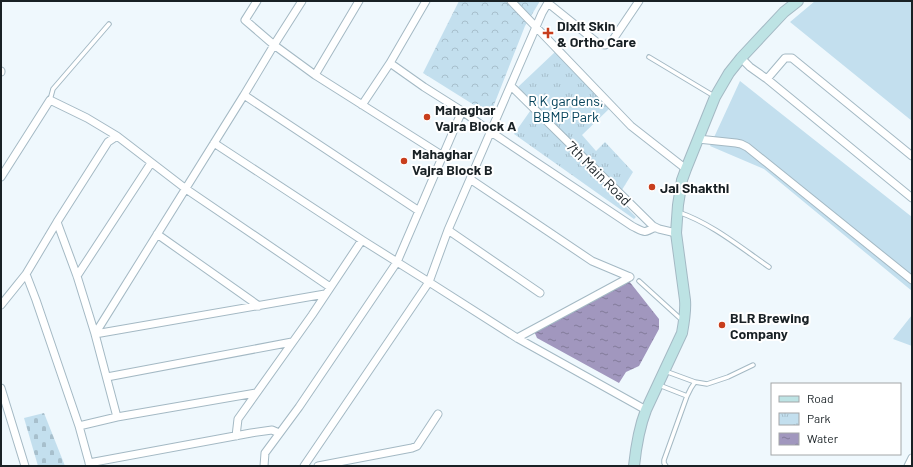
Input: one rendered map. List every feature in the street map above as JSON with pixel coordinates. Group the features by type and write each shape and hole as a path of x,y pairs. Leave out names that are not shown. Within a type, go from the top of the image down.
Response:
{"street":[{"path":"257,1 245,20 274,45 315,75 443,156"},
{"path":"95,334 302,1"},
{"path":"315,75 359,1"},
{"path":"362,105 390,63 426,1"},
{"path":"511,1 631,126 686,169"},
{"path":"304,466 429,282 448,230 470,178 542,13 549,2 599,44 604,45 612,41 639,1"},
{"path":"634,466 642,420 682,333 684,322 685,300 676,234 677,212 682,180 715,97 729,73 784,12 798,1"},
{"path":"741,58 750,67 767,79 912,198"},
{"path":"767,79 785,58 792,58 912,156"},
{"path":"390,63 632,226 643,232 655,227"},
{"name":"7th Main Road","path":"511,86 653,226 676,234"},
{"path":"244,95 419,211"},
{"path":"1,177 50,100 87,118 116,136 186,189 330,287"},
{"path":"264,466 265,453 299,407 397,262 462,111"},
{"path":"1,305 26,274 108,142 116,136"},
{"path":"698,139 736,143 746,147 912,280"},
{"path":"214,143 362,240 517,338 646,410"},
{"path":"77,276 151,163"},
{"path":"470,178 592,261 630,277 517,338"},
{"path":"57,222 77,276 95,334 117,417"},
{"path":"448,230 540,293"},
{"path":"157,234 259,306"},
{"path":"236,436 238,419 362,240"},
{"path":"26,274 79,426 89,465 236,436 272,430 279,433"},
{"path":"95,334 325,294"},
{"path":"107,377 292,342"},
{"path":"1,388 25,466"},
{"path":"79,426 117,417 256,393"},
{"path":"318,466 417,446 438,414"},
{"path":"908,466 912,458"}],"lane":[{"path":"50,100 52,89 109,24"},
{"path":"649,57 715,97"},
{"path":"677,212 719,232 768,267"},
{"path":"639,281 684,322"},
{"path":"664,371 695,382 707,384 728,377 752,365"},
{"path":"666,466 664,460 687,396 695,382"},
{"path":"657,385 687,396"}],"green space":[{"path":"459,1 540,1 525,26 490,115 423,73"},
{"path":"815,1 912,1 912,121 790,22"},
{"name":"R K gardens, BBMP Park","path":"555,52 610,108 582,135 596,151 605,142 633,172 617,198 636,217 634,219 514,134 535,104 518,87"},
{"path":"740,81 912,217 912,291 764,169 710,146"},
{"path":"912,315 912,346 893,339"},
{"path":"44,413 65,466 38,466 24,418"}],"water":[{"path":"629,281 659,319 659,329 639,366 626,372 619,383 537,338 534,331"}],"place":[{"name":"Dixit Skin & Ortho Care","path":"548,33"},
{"name":"Mahaghar Vajra Block A","path":"427,117"},
{"name":"Mahaghar Vajra Block B","path":"404,161"},
{"name":"Jai Shakthi","path":"652,187"},
{"name":"BLR Brewing Company","path":"722,325"}]}
